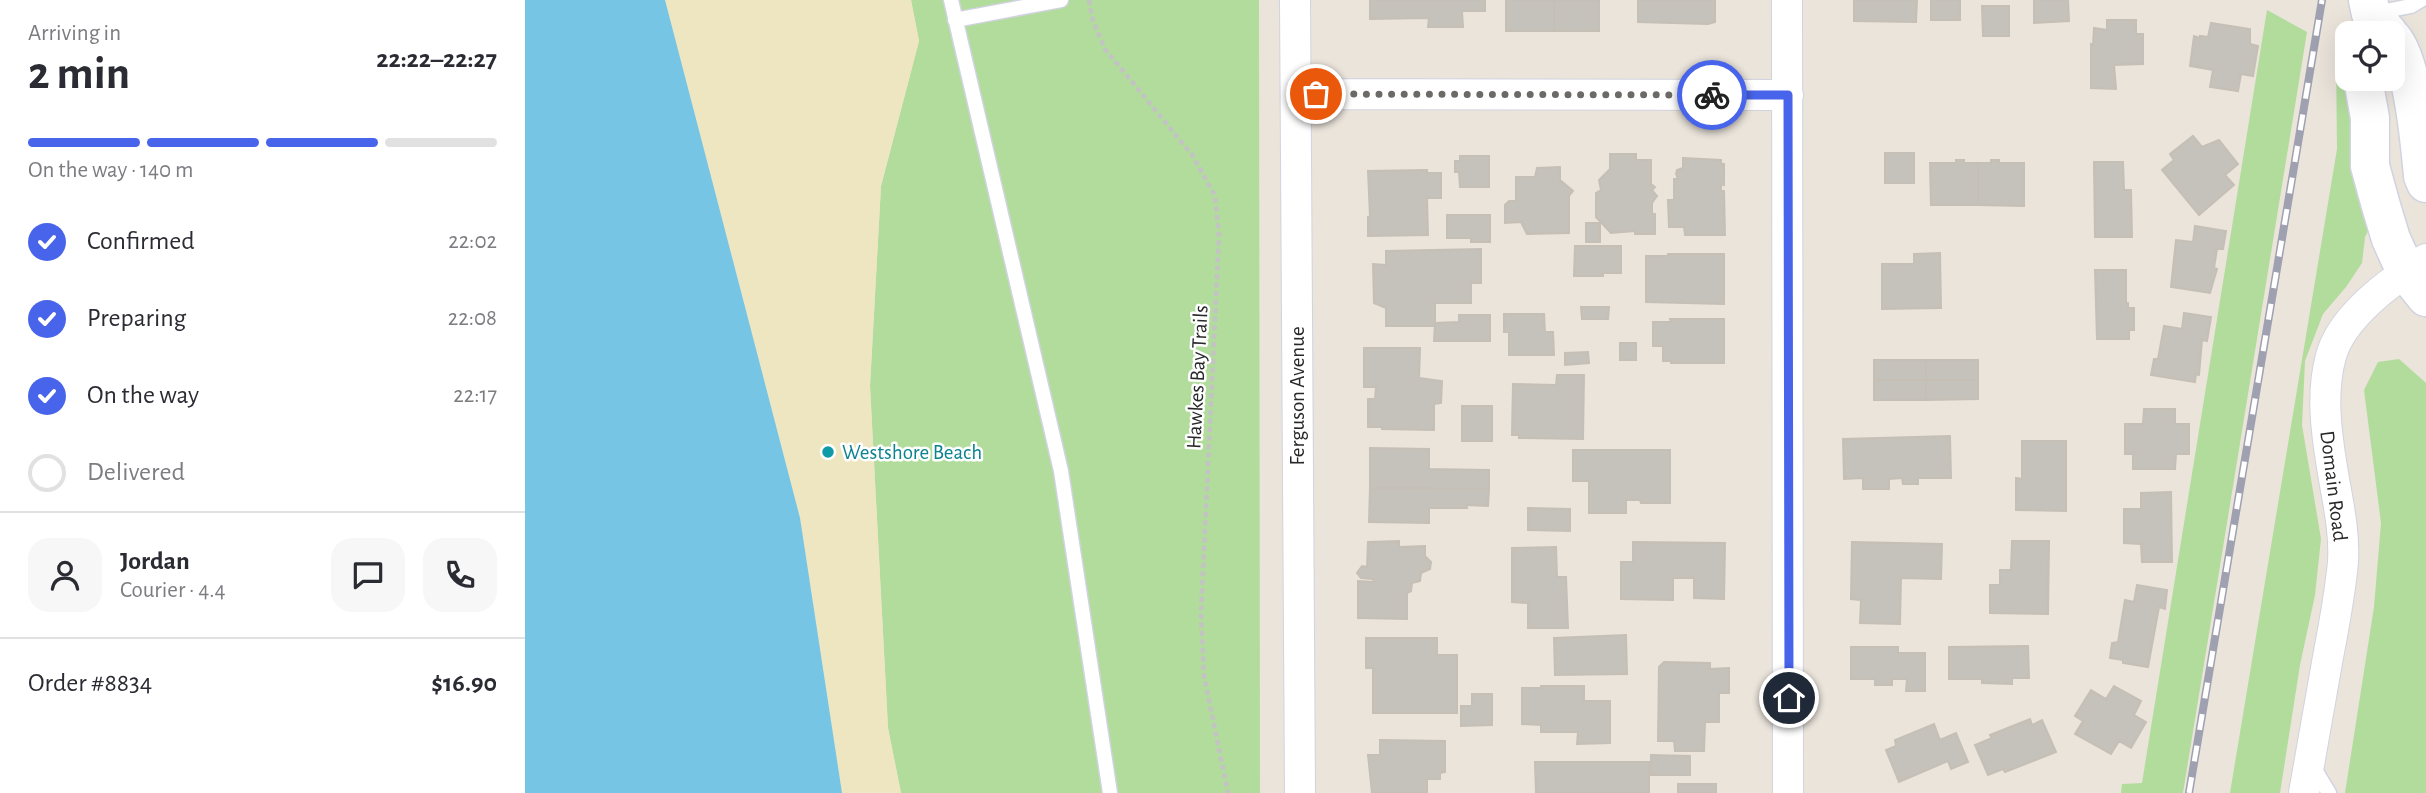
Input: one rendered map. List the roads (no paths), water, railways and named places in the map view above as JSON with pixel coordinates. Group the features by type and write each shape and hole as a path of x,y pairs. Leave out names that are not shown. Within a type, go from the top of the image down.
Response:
{"main road":[{"path":"2405,65 2418,121 2426,183"},
{"path":"2365,91 2370,118 2370,166 2391,239 2419,276"}],"street":[{"name":"Ferguson Avenue","path":"1294,0 1300,793"},
{"path":"1787,0 1788,793"},
{"path":"1296,94 1788,95"},
{"name":"Domain Road","path":"2304,793 2343,561 2341,516 2325,409 2331,354 2342,333 2357,314 2419,276"}],"lane":[{"path":"951,0 1061,471 1110,793"},
{"path":"955,20 1061,0"},
{"path":"2383,21 2421,0"},
{"path":"2310,761 2329,793"}],"water":[{"path":"525,0 665,0 800,518 842,793 525,793"}],"railway":[{"path":"2189,793 2322,0"}],"place":[{"name":"Westshore Beach","path":"828,452"}]}
